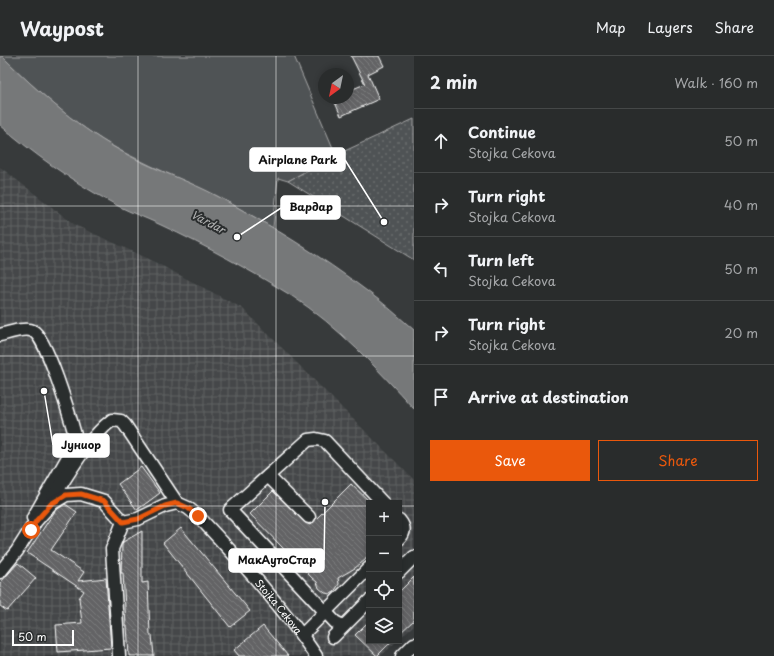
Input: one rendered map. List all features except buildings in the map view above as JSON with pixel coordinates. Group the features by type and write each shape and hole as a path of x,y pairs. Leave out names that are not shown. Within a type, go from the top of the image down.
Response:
{"street":[{"path":"0,334 30,330 34,331 40,337 57,377 69,413 75,435 75,444 26,530 0,562"},
{"path":"0,572 17,551 79,456 102,427 112,420 121,421 126,425 177,503 165,506 138,519 123,522"},
{"path":"343,626 335,622 325,612 230,510 308,440 316,439 325,441 380,500"},
{"path":"268,476 309,517"},
{"path":"36,521 51,504 66,495 81,494 104,501 123,522"},
{"name":"Stojka Cekova","path":"177,503 188,508 198,516 258,581 302,635 316,656"},
{"path":"119,656 112,549 123,522"},
{"path":"402,523 405,529 402,535"},
{"path":"402,569 414,557"},
{"path":"302,635 366,571"},
{"path":"333,637 366,604"},
{"path":"402,656 414,644"}],"shaded area":[{"path":"2,56 294,56 336,155 288,181 278,178 273,228 217,196 140,160 94,135 46,98"},
{"path":"414,119 414,260 288,181 336,155"},
{"path":"0,167 75,225 149,259 242,308 414,480 414,625 402,636 402,500 366,500 366,644 394,644 381,656 0,656"}],"water":[{"name":"Vardar","path":"0,56 2,56 31,84 77,123 139,161 208,191 295,241 332,265 391,310 414,330 414,409 386,378 341,334 292,296 211,250 161,225 122,208 95,193 53,166 0,125"}],"place":[{"name":"Airplane Park","path":"384,222"},
{"name":"Вардар","path":"237,237"},
{"name":"Јуниор","path":"44,391"},
{"name":"МакАутоСтар","path":"325,502"}],"route":[{"path":"31,530 36,521 51,504 66,495 81,494 104,501 123,522 138,519 165,506 177,503 188,508 198,516"}]}
